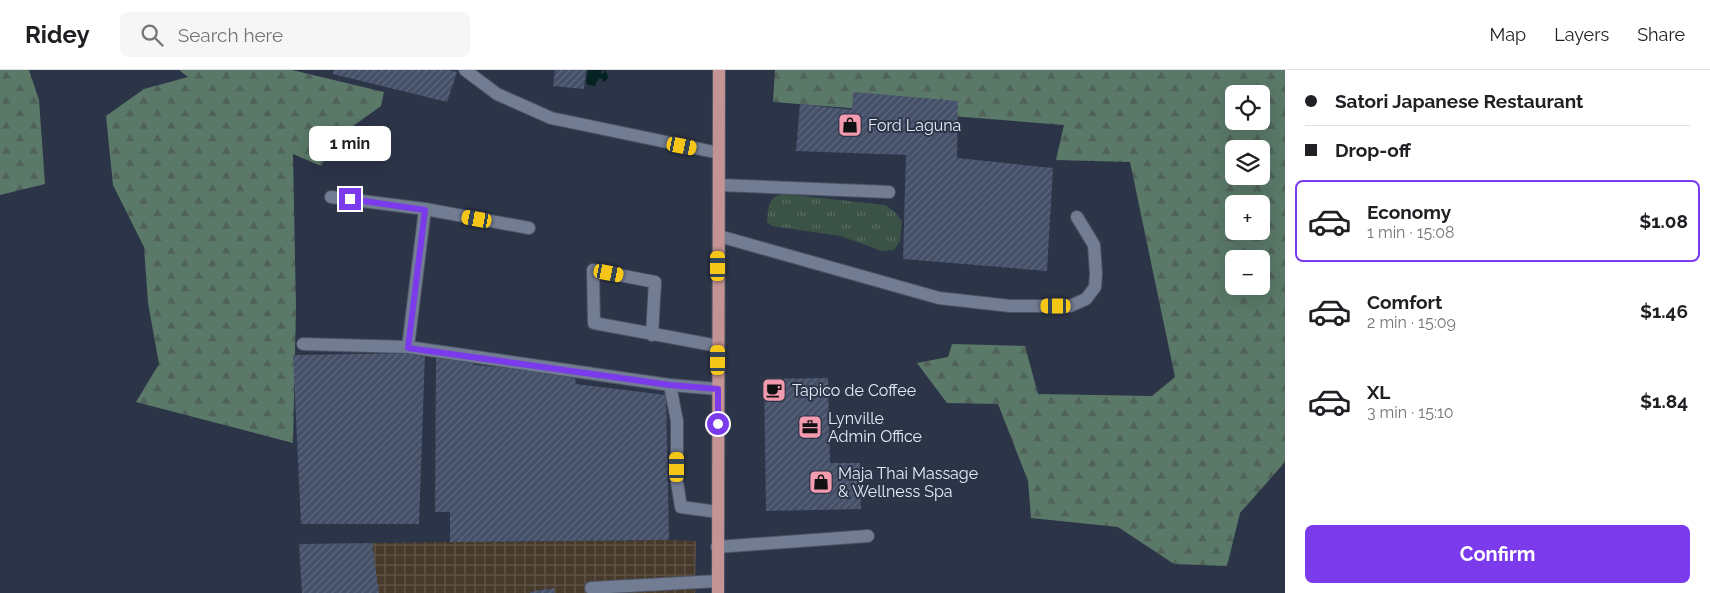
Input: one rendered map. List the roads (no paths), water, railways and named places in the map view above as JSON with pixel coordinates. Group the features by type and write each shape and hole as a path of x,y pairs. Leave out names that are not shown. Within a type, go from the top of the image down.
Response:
{"main road":[{"path":"718,587 719,70"}],"lane":[{"path":"464,70 497,94 551,118 719,153"},
{"path":"719,185 889,192"},
{"path":"331,197 425,210 528,228"},
{"path":"408,348 425,210"},
{"path":"719,236 939,298 1010,306 1070,306 1086,299 1094,287 1096,274 1094,244 1077,217"},
{"path":"652,335 655,282 593,270 594,323 652,335 718,346"},
{"path":"303,344 408,348 670,385 718,389"},
{"path":"670,385 677,421 678,482 681,508 718,512"},
{"path":"718,547 868,536"},
{"path":"591,588 718,587"}],"place":[{"name":"Ford Laguna","path":"850,125"},
{"name":"Tapico de Coffee","path":"774,390"},
{"name":"Lynville Admin Office","path":"810,427"},
{"name":"Maja Thai Massage & Wellness Spa","path":"821,482"}]}
